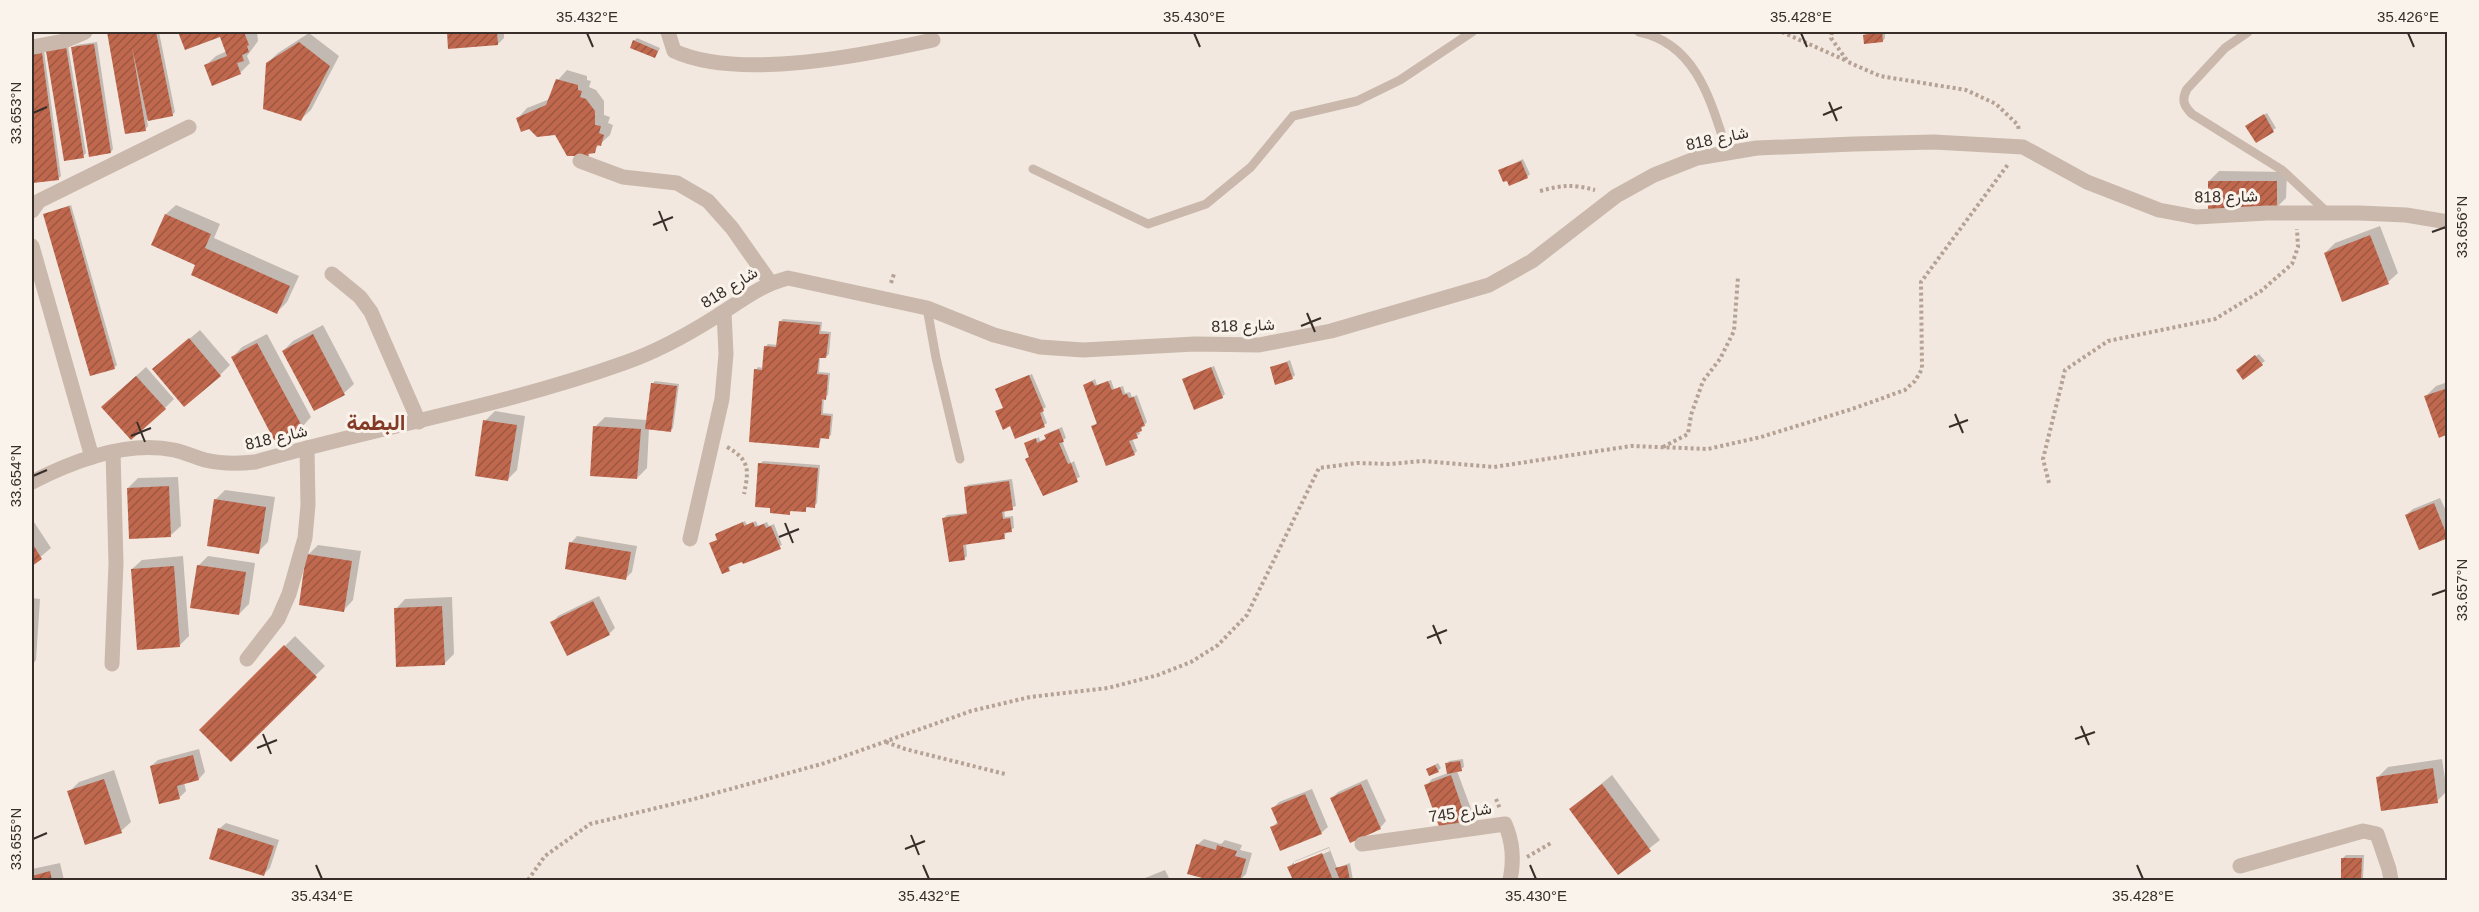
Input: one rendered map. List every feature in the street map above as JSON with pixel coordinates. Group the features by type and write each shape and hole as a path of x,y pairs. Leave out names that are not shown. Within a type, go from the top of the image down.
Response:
{"street":[{"path":"32,47 64,41 85,32"},
{"path":"668,32 674,51 690,58 718,63 768,64 824,60 871,54 933,40"},
{"path":"32,211 39,201 189,126"},
{"name":"شارع 818","path":"32,482 62,467 113,452 147,447 174,450 203,459 232,464 255,462 419,422 624,363 660,348 724,312 770,282 788,278 927,308 994,335 1040,347 1083,350 1195,344 1259,345 1331,331 1489,285 1532,261 1616,196 1654,175 1697,158 1727,151 1934,142 2023,147 2088,182 2159,210 2196,217 2328,213 2406,215 2448,222"},
{"path":"580,160 623,177 677,183 708,201 732,228 770,282"},
{"path":"32,246 92,457"},
{"path":"332,274 346,283 371,312 419,422"},
{"path":"690,539 722,399 726,354 724,312"},
{"path":"247,659 278,619 289,594 305,538 308,505 307,448"},
{"path":"112,664 116,563 113,452"},
{"name":"شارع 745","path":"1362,844 1505,824 1510,836 1514,865 1510,880"},
{"path":"2240,866 2363,831 2377,834 2391,880"}],"lane":[{"path":"1033,169 1148,224 1177,216 1206,204 1251,167 1293,116 1357,101 1400,80 1472,32"},
{"path":"1639,32 1648,33 1676,48 1695,69 1709,95 1727,151"},
{"path":"2248,32 2225,48 2187,89 2183,96 2184,106 2192,114 2282,170 2328,213"},
{"path":"927,308 936,358 960,459"}],"path":[{"path":"528,880 545,856 590,824 694,799 825,763 971,711 1030,698 1108,688 1158,675 1191,662 1218,645 1247,615 1319,468 1357,463 1390,464 1422,460 1494,467 1630,446 1708,449 1761,437 1852,410 1905,390 1915,381 1922,369 1921,282 1958,230 2023,147 2018,125 1996,104 1966,90 1880,76 1782,32"},
{"path":"1832,32 1831,38 1848,62"},
{"path":"1540,191 1562,185 1575,185 1616,196"},
{"path":"2049,483 2043,459 2065,370 2108,341 2215,319 2260,291 2292,264 2298,247 2296,213"},
{"path":"1662,448 1688,434 1691,415 1703,381 1720,359 1734,332 1738,277"},
{"path":"713,441 722,443 738,453 746,462 747,479 744,494"},
{"path":"885,742 1005,774"},
{"path":"1514,865 1551,843"}],"building":[{"path":"107,32 156,32 173,116 148,121 132,47 146,131 125,134"},
{"path":"178,32 244,32 249,52 242,55 244,61 237,63 241,74 212,86 204,65 227,56 220,37 185,50"},
{"path":"447,32 497,32 498,45 448,49"},
{"path":"1882,32 1883,42 1864,44 1863,35"},
{"path":"633,40 658,51 655,58 630,48"},
{"path":"299,42 330,66 301,121 263,109 266,63"},
{"path":"94,44 111,153 89,157 71,47"},
{"path":"66,47 84,158 64,161 46,51"},
{"path":"42,53 59,180 33,183 32,55"},
{"path":"556,79 578,85 578,90 582,91 580,97 586,99 595,111 595,125 601,126 599,133 604,135 601,146 597,145 595,153 588,154 589,156 567,156 555,135 537,137 529,129 521,132 516,118 546,105"},
{"path":"2264,114 2274,132 2256,143 2245,126"},
{"path":"1521,161 1528,178 1509,186 1507,181 1503,182 1498,170"},
{"path":"2208,181 2277,181 2277,209 2208,209"},
{"path":"69,206 115,369 90,376 43,214"},
{"path":"165,214 211,234 205,248 290,286 277,314 191,275 195,265 151,245"},
{"path":"2370,235 2389,284 2342,302 2324,253"},
{"path":"779,321 820,325 819,334 829,334 826,358 819,358 817,374 828,375 826,400 822,399 821,415 831,416 829,439 820,438 819,448 749,442 754,369 762,370 764,346 776,347"},
{"path":"313,334 345,395 314,411 282,351"},
{"path":"189,338 221,376 184,407 152,369"},
{"path":"257,343 303,428 274,440 231,357"},
{"path":"2255,355 2263,365 2243,380 2236,370"},
{"path":"1287,362 1293,379 1275,385 1270,367"},
{"path":"1211,367 1223,398 1194,410 1182,379"},
{"path":"1029,375 1044,411 1040,413 1045,427 1015,439 1010,426 1003,430 995,411 1003,408 995,389"},
{"path":"136,376 166,409 131,440 101,407"},
{"path":"1092,381 1095,386 1108,381 1112,390 1120,387 1123,395 1127,394 1129,398 1134,397 1145,426 1141,427 1142,431 1136,433 1138,438 1129,441 1135,455 1106,466 1091,426 1097,424 1083,385"},
{"path":"651,383 677,386 671,432 645,429"},
{"path":"2448,388 2448,434 2439,438 2424,396"},
{"path":"483,420 517,425 508,481 475,476"},
{"path":"593,426 641,429 637,479 590,476"},
{"path":"1059,429 1064,442 1059,443 1068,464 1071,463 1078,482 1043,496 1025,459 1029,457 1024,443 1036,438 1037,443 1046,439 1044,435"},
{"path":"758,463 818,468 815,508 806,507 806,512 790,511 790,515 770,513 770,508 755,507"},
{"path":"1009,481 1013,510 1002,512 1003,519 1010,518 1012,532 1004,533 1005,539 963,545 965,560 949,562 942,518 967,514 964,487"},
{"path":"169,486 171,537 129,539 127,488"},
{"path":"214,499 266,507 259,554 207,546"},
{"path":"2434,503 2448,538 2419,550 2405,515"},
{"path":"743,522 744,526 753,522 755,527 764,524 766,528 771,526 781,549 743,564 742,562 728,567 730,571 722,574 709,543 717,540 715,534"},
{"path":"569,542 631,552 626,580 565,569"},
{"path":"32,543 42,559 32,566"},
{"path":"306,554 352,561 344,612 299,605"},
{"path":"197,565 246,572 239,615 190,608"},
{"path":"174,566 180,647 137,650 131,569"},
{"path":"593,601 610,635 567,656 550,622"},
{"path":"442,606 445,665 396,667 394,608"},
{"path":"284,645 317,677 231,762 199,730"},
{"path":"193,755 199,780 177,786 180,799 159,804 150,766"},
{"path":"1460,761 1462,771 1447,774 1445,763"},
{"path":"1435,765 1439,772 1429,776 1426,769"},
{"path":"2433,768 2438,803 2381,811 2376,777"},
{"path":"1451,775 1467,822 1441,832 1424,785"},
{"path":"104,779 122,833 85,845 67,791"},
{"path":"1361,784 1381,829 1350,843 1330,798"},
{"path":"1602,784 1651,851 1618,875 1569,809"},
{"path":"1305,794 1322,834 1280,851 1270,827 1278,824 1271,808"},
{"path":"218,828 274,846 264,876 209,859"},
{"path":"1196,844 1216,850 1217,845 1237,851 1235,856 1246,859 1240,880 1210,880 1187,874"},
{"path":"1322,853 1333,880 1293,880 1287,867"},
{"path":"2341,858 2362,858 2361,880 2341,880"},
{"path":"1347,865 1350,880 1340,880 1335,868"},
{"path":"50,871 52,880 32,880 32,876"}],"district":[{"name":"البطمة","path":"376,422"}]}
